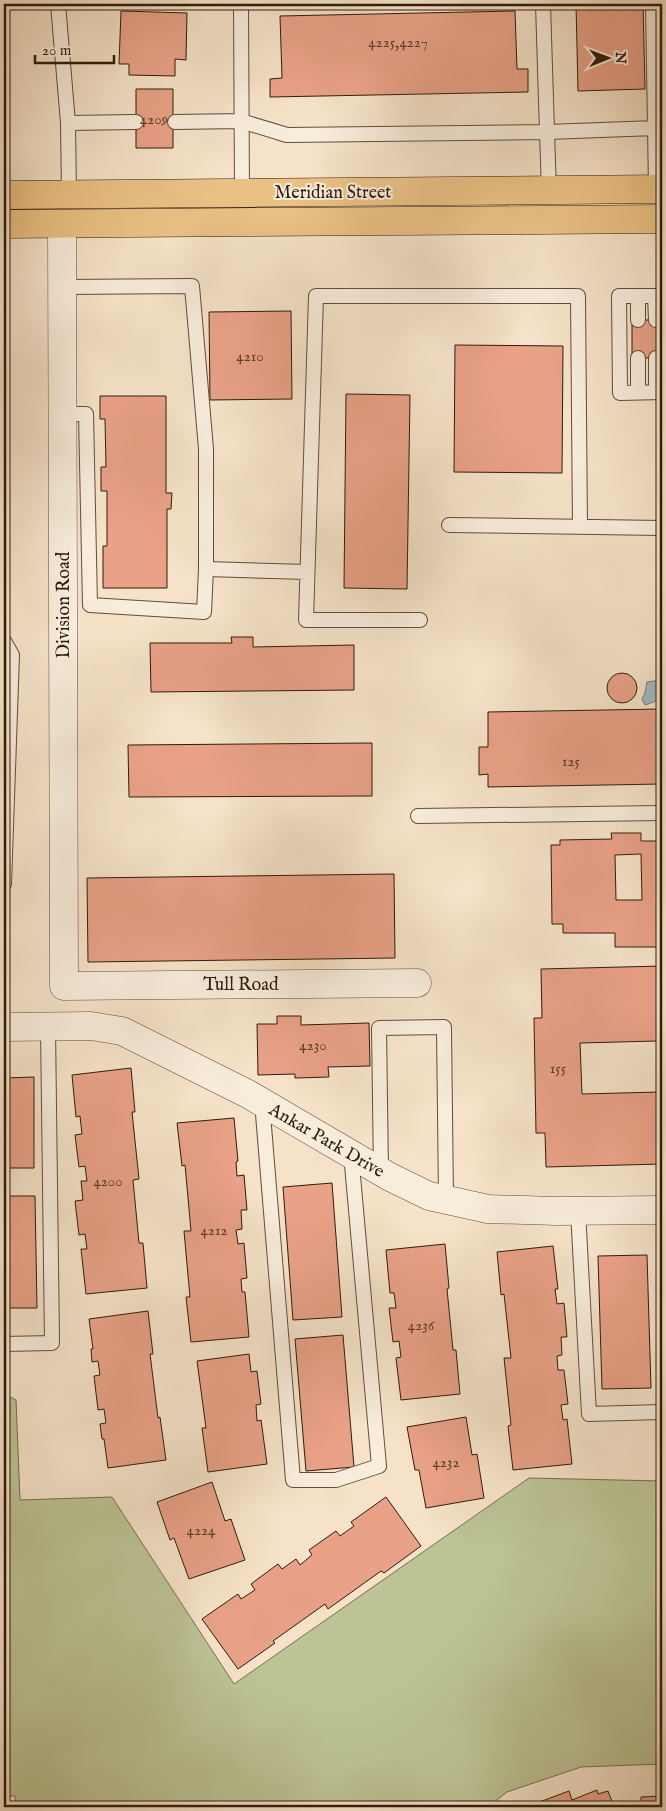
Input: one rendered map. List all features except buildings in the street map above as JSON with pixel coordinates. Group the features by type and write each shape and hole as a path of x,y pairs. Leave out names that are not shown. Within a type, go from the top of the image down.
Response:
{"highway":[{"name":"Meridian Street","path":"4,195 659,189"},
{"path":"4,210 40,210 69,195"},
{"name":"Meridian Street","path":"4,224 662,219"}],"street":[{"name":"Division Road","path":"62,224 64,986"},
{"name":"Tull Road","path":"64,986 417,983"},
{"name":"Ankar Park Drive","path":"4,1027 92,1026 122,1031 262,1102 381,1172 429,1196 488,1209 662,1210"}],"lane":[{"path":"58,4 68,123 69,195"},
{"path":"544,4 549,191"},
{"path":"653,4 655,128 659,189"},
{"path":"236,5 242,193"},
{"path":"175,122 241,121 287,135 547,132 655,128"},
{"path":"68,123 136,122"},
{"path":"62,287 192,286 206,449 204,612 90,605 86,414 63,414"},
{"path":"420,620 306,620 316,296 578,296 580,526"},
{"path":"656,320 659,296 619,296 620,393 659,392 656,358"},
{"path":"638,296 638,320"},
{"path":"638,358 638,392"},
{"path":"449,525 662,528"},
{"path":"206,569 307,572"},
{"path":"4,641 12,655 7,704 4,884"},
{"path":"418,816 662,813"},
{"path":"4,1344 52,1343 48,1027"},
{"path":"381,1172 379,1028 444,1027 446,1200"},
{"path":"262,1102 293,1480 336,1480 379,1466 351,1154"},
{"path":"578,1211 589,1414 662,1412"}],"green space":[{"path":"4,1394 16,1400 20,1500 112,1497 234,1684 529,1478 662,1481 662,1764 581,1767 507,1792 488,1807 16,1807 15,1796 4,1796"}],"water":[{"path":"662,680 662,699 645,705 642,699 647,682"}]}
